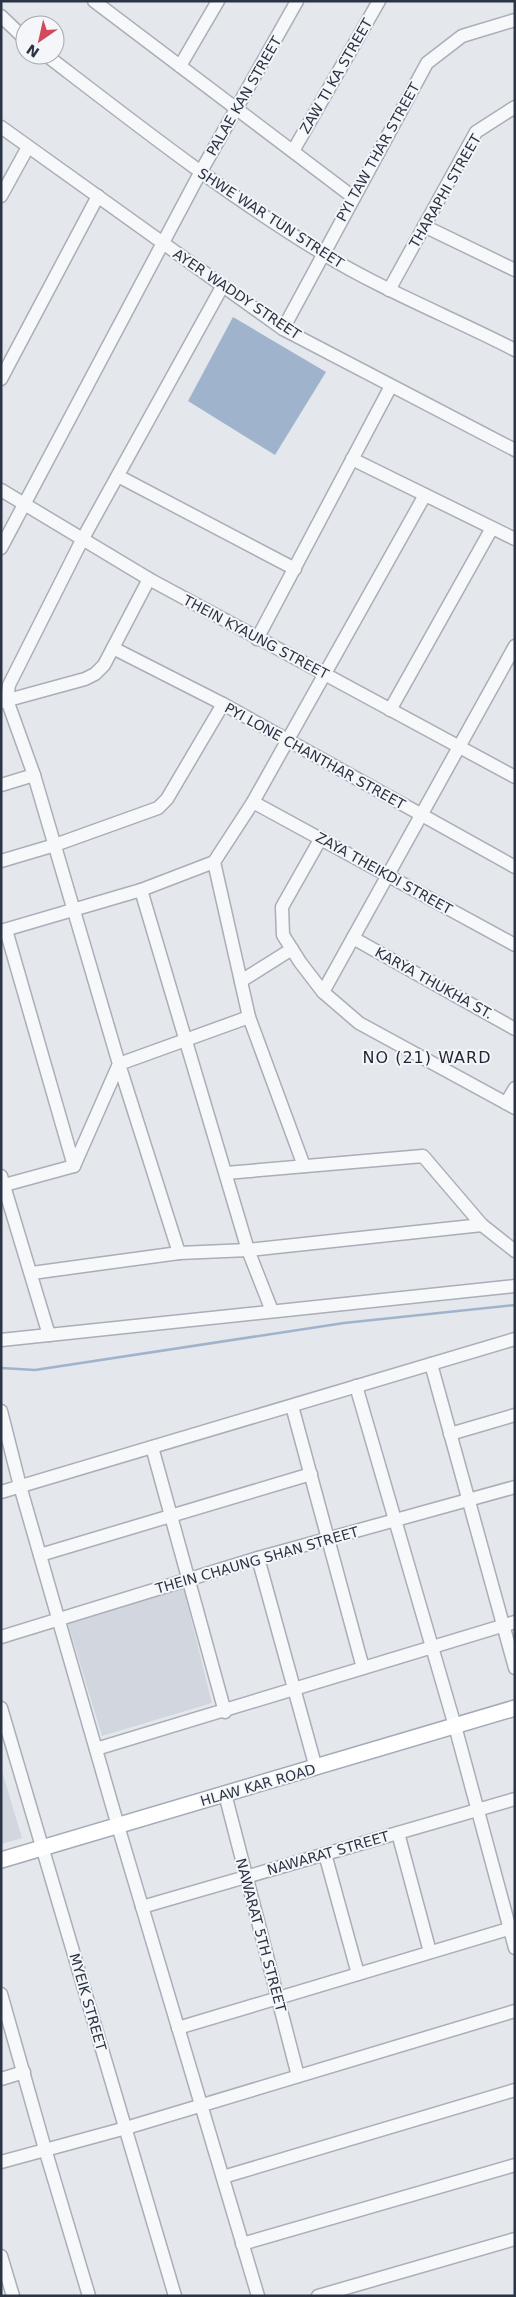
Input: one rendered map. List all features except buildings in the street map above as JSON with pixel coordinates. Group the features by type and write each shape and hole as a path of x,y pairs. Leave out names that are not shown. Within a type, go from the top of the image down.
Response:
{"main road":[{"name":"HLAW KAR ROAD","path":"1,1860 515,1708"}],"street":[{"path":"94,1 354,196"},
{"name":"PALAE KAN STREET","path":"1,548 200,173 298,1"},
{"name":"ZAW TI KA STREET","path":"294,151 379,1"},
{"path":"180,66 214,3"},
{"path":"1,16 15,29"},
{"name":"PYI TAW THAR STREET","path":"283,328 427,62 462,36 515,20"},
{"name":"SHWE WAR TUN STREET","path":"59,65 200,173 323,254 389,290 513,345"},
{"name":"THARAPHI STREET","path":"389,290 476,132 515,107"},
{"name":"AYER WADDY STREET","path":"1,127 222,287 283,328 515,450"},
{"path":"1,196 28,147"},
{"path":"1,379 98,196"},
{"path":"424,226 515,270"},
{"path":"179,1252 119,1064 34,775 4,701 8,684 82,540 222,287"},
{"path":"257,639 391,386"},
{"path":"352,459 515,539"},
{"path":"118,476 295,569"},
{"name":"THEIN KYAUNG STREET","path":"1,490 149,579 515,777"},
{"path":"74,1166 4,931 141,890 214,862 253,802 425,495"},
{"path":"390,710 492,528"},
{"path":"4,701 85,679 95,674 104,666 149,579"},
{"path":"323,992 515,646"},
{"name":"PYI LONE CHANTHAR STREET","path":"113,648 224,704 515,867"},
{"path":"1,861 55,845 158,808 167,799 224,704"},
{"path":"1,785 34,775"},
{"name":"ZAYA THEIKDI STREET","path":"253,802 515,945"},
{"path":"321,838 282,907 283,935 323,992 360,1023 511,1106 515,1088"},
{"path":"214,862 249,1017 304,1166"},
{"path":"141,890 248,1250 272,1311"},
{"name":"KARYA THUKHA ST.","path":"353,938 515,1029"},
{"path":"241,982 292,949"},
{"path":"74,1166 119,1064 249,1017"},
{"path":"226,1173 423,1156 482,1225 515,1251"},
{"path":"50,1335 2,1182 74,1166"},
{"path":"32,1273 179,1252 248,1250 482,1225"},
{"path":"1,1340 515,1286"},
{"path":"1,1492 515,1339"},
{"path":"431,1364 469,1500 509,1624 515,1668"},
{"path":"356,1386 455,1726 512,1928 515,1948"},
{"path":"292,1406 363,1668"},
{"path":"1,1411 20,1486 118,1826 258,2296"},
{"path":"450,1434 515,1415"},
{"path":"152,1447 225,1712"},
{"path":"40,1554 311,1474"},
{"name":"THEIN CHAUNG SHAN STREET","path":"1,1637 258,1558 515,1487"},
{"path":"258,1558 316,1768"},
{"path":"96,1749 225,1712 294,1689 509,1624"},
{"name":"MYEIK STREET","path":"1,1708 175,2296"},
{"name":"NAWARAT 5TH STREET","path":"225,1794 298,2076"},
{"name":"NAWARAT STREET","path":"142,1907 515,1799"},
{"path":"398,1833 430,1952"},
{"path":"325,1854 358,1974"},
{"path":"178,2028 512,1928"},
{"path":"1,1994 44,2149 89,2296"},
{"path":"1,2162 126,2128 515,2011"},
{"path":"1,2079 24,2072"},
{"path":"223,2177 515,2090"},
{"path":"242,2244 515,2165"},
{"path":"318,2296 515,2239"},
{"path":"1,2256 13,2296"}],"shaded area":[{"path":"183,1587 212,1703 102,1736 68,1624"},
{"path":"1,1768 22,1838 1,1844"}],"water":[{"path":"233,317 326,372 275,455 188,401"}],"waterway":[{"path":"1,1368 35,1370 344,1323 515,1305"}],"district":[{"name":"NO (21) WARD","path":"427,1057"}]}
